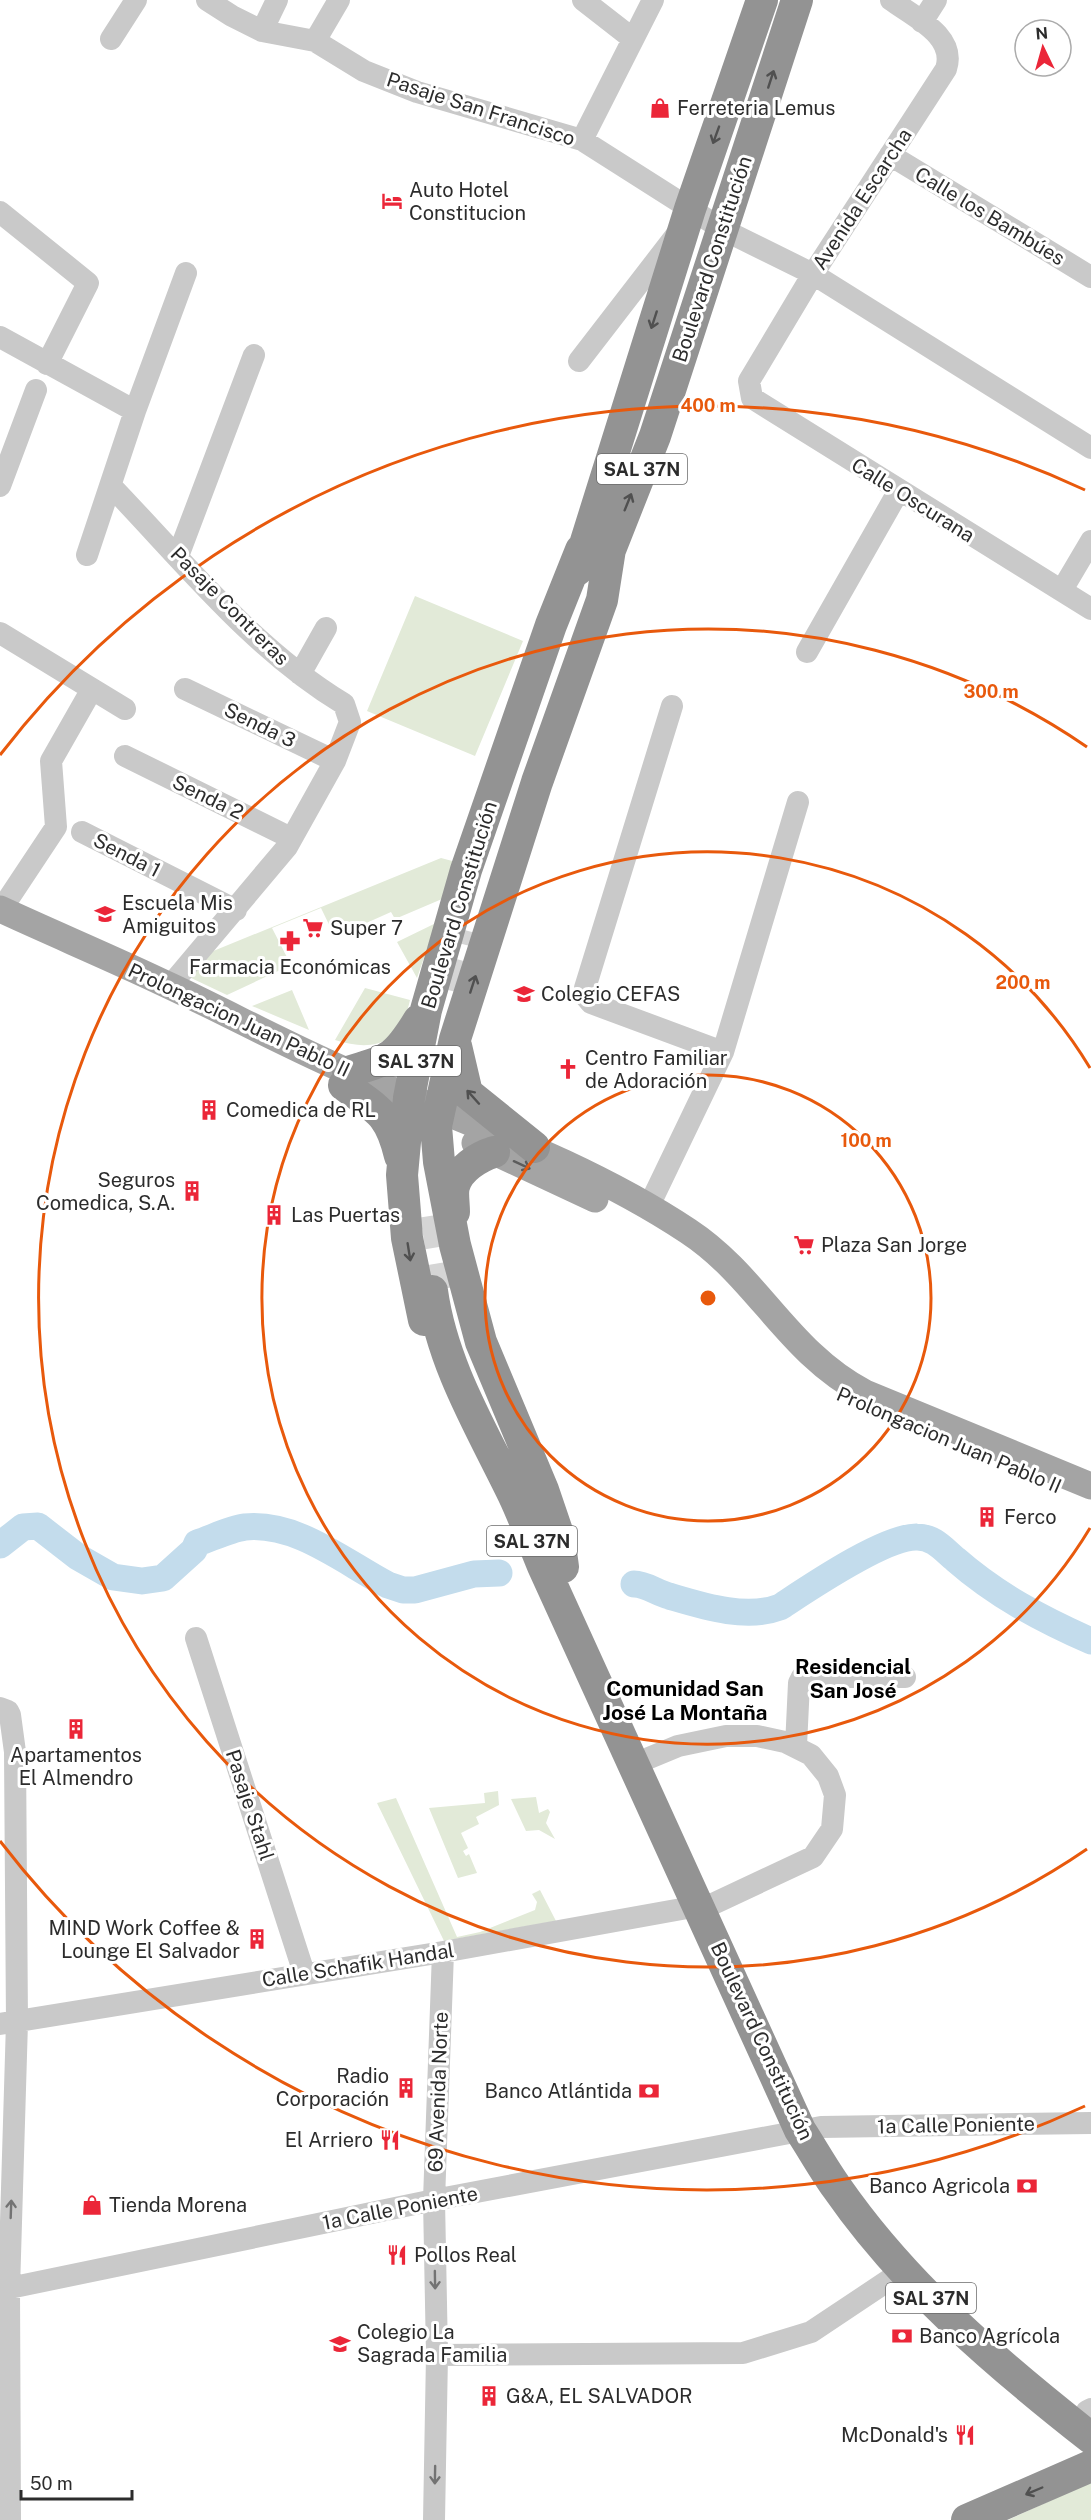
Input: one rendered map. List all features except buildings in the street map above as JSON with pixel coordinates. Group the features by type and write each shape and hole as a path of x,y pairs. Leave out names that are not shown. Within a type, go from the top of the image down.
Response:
{"highway":[{"name":"Boulevard Constitución","path":"467,929 570,604 595,549 687,216 762,0"},
{"name":"Boulevard Constitución","path":"553,1566 527,1553 514,1537 501,1514 443,1381 412,1269 402,1165 408,1106 426,1010 466,870 540,656 655,436 797,0"},
{"name":"Boulevard Constitución","path":"595,549 602,600 537,782 454,1039 437,1118 439,1162 455,1245 481,1342 549,1505 559,1537 553,1566 838,2189 904,2270 999,2364 1090,2438"},
{"path":"402,1165 394,1131 387,1119 346,1078 394,1055 426,1010"},
{"path":"454,1039 462,1079 468,1093 534,1147"},
{"path":"455,1245 454,1186 465,1169 481,1156 494,1152"},
{"name":"Boulevard Constitución","path":"440,1290 440,1332 459,1384 513,1496 553,1566 649,1758 708,1904"},
{"name":"Boulevard Constitución","path":"811,2128 847,2171 882,2219 918,2260 969,2314 1021,2362 1090,2438"},
{"path":"967,2520 1090,2438"}],"main road":[{"name":"Prolongacion Juan Pablo II","path":"0,914 170,986 346,1078"},
{"name":"Prolongacion Juan Pablo II","path":"0,914 161,997 408,1106 437,1118 534,1147 690,1232 731,1266 792,1337 838,1379 865,1393 1091,1486"},
{"name":"Prolongacion Juan Pablo II","path":"437,1118 494,1152 634,1217 686,1249 731,1288 783,1351 821,1384 841,1396 1091,1502"}],"street":[{"path":"111,39 136,0"},
{"name":"Pasaje San Francisco","path":"207,0 262,31 315,41 364,70 417,92 582,140 687,216 722,229 813,274 1091,448"},
{"path":"262,31 277,0"},
{"path":"315,41 339,0"},
{"path":"583,0 633,39"},
{"path":"582,140 653,0"},
{"path":"891,0 922,22 936,0"},
{"name":"Avenida Escarcha","path":"749,381 813,274 946,69 950,58 948,49 938,34 922,22"},
{"name":"Calle los Bambúes","path":"890,155 1091,277"},
{"path":"0,212 88,283 47,364"},
{"path":"579,361 687,216"},
{"path":"87,555 112,487 135,411 186,273"},
{"path":"0,337 135,411"},
{"path":"178,556 254,355"},
{"name":"Calle Oscurana","path":"749,381 752,398 898,492 1091,609"},
{"path":"0,486 36,390"},
{"name":"Pasaje Contreras","path":"112,487 264,646 344,704 348,710 350,722 335,761 287,847 170,986"},
{"path":"807,652 898,492"},
{"path":"1062,591 1091,541"},
{"path":"300,674 326,628"},
{"path":"0,633 125,709"},
{"path":"0,914 56,827 58,818 51,761 92,689"},
{"name":"Senda 3","path":"185,689 335,761"},
{"path":"672,706 585,988 586,997 591,1003 723,1052"},
{"name":"Senda 2","path":"124,756 291,838"},
{"path":"648,1208 723,1052 798,802"},
{"name":"Senda 1","path":"82,832 236,910"},
{"name":"Pasaje Stahl","path":"196,1638 304,1973"},
{"path":"649,1758 678,1746 726,1736 757,1736 796,1746 799,1683 802,1677 905,1677"},
{"path":"0,1708 8,1711 15,1752 7,1804 8,2023 4,2289 10,2520"},
{"name":"Calle Schafik Handal","path":"8,2023 443,1952 708,1904 813,1857 832,1829 835,1817 833,1785 816,1760 796,1746"},
{"name":"69 Avenida Norte","path":"434,2520 437,2355 434,2200 443,1952"},
{"name":"1a Calle Poniente","path":"4,2289 434,2200 811,2128 1091,2123"},
{"path":"1055,2124 1091,2136"},
{"path":"437,2355 743,2354 811,2332 904,2270"}],"green space":[{"path":"415,596 523,641 475,756 367,711"},
{"path":"441,858 456,862 442,899 395,919 391,912 335,937 321,908 272,928 291,965 227,995 189,977 206,954"},
{"path":"436,923 417,978 397,942"},
{"path":"365,988 410,1000 400,1026 393,1035 374,1044 350,1044 335,1040"},
{"path":"292,990 309,1030 252,1006"},
{"path":"498,1791 499,1805 476,1817 479,1824 461,1833 468,1848 463,1851 466,1856 469,1854 477,1873 458,1878 429,1808 485,1803 484,1793"},
{"path":"536,1797 539,1813 548,1809 550,1812 546,1823 555,1839 539,1830 526,1831 511,1799"},
{"path":"396,1798 457,1937 480,1932 535,1910 537,1902 532,1894 540,1890 556,1921 444,1941 377,1803"},
{"path":"1091,2482 1091,2520 1008,2520 1089,2483"}],"waterway":[{"path":"0,1545 23,1527 38,1526 78,1557 113,1577 142,1581 163,1578 194,1550 197,1543 239,1528 264,1527 301,1537 388,1585 403,1590 415,1590 474,1574 499,1573"},
{"path":"634,1584 643,1585 669,1596 724,1610 767,1611 780,1607 867,1554 903,1539 917,1537 938,1544 1003,1595 1054,1624 1091,1641"}],"tunnel":[{"path":"456,992 472,932"},
{"path":"436,1215 448,1288"}],"place":[{"name":"Ferreteria Lemus","path":"660,108"},
{"name":"Auto Hotel Constitucion","path":"392,201"},
{"name":"Escuela Mis Amiguitos","path":"105,914"},
{"name":"Super 7","path":"313,928"},
{"name":"Farmacia Económicas","path":"290,941"},
{"name":"Colegio CEFAS","path":"524,994"},
{"name":"Centro Familiar de Adoración","path":"568,1069"},
{"name":"Comedica de RL","path":"209,1110"},
{"name":"Seguros Comedica, S.A.","path":"192,1191"},
{"name":"Las Puertas","path":"274,1215"},
{"name":"Plaza San Jorge","path":"804,1245"},
{"name":"Ferco","path":"987,1517"},
{"name":"Apartamentos El Almendro","path":"76,1729"},
{"name":"MIND Work Coffee & Lounge El Salvador","path":"257,1939"},
{"name":"Radio Corporación","path":"406,2088"},
{"name":"Banco Atlántida","path":"649,2091"},
{"name":"El Arriero","path":"390,2140"},
{"name":"Banco Agricola","path":"1027,2186"},
{"name":"Tienda Morena","path":"92,2205"},
{"name":"Pollos Real","path":"397,2255"},
{"name":"Banco Agrícola","path":"902,2336"},
{"name":"Colegio La Sagrada Familia","path":"340,2344"},
{"name":"G&A, EL SALVADOR","path":"489,2396"},
{"name":"McDonald's","path":"965,2435"}],"district":[{"name":"Residencial San José","path":"853,1678"},
{"name":"Comunidad San José La Montaña","path":"685,1700"}]}
